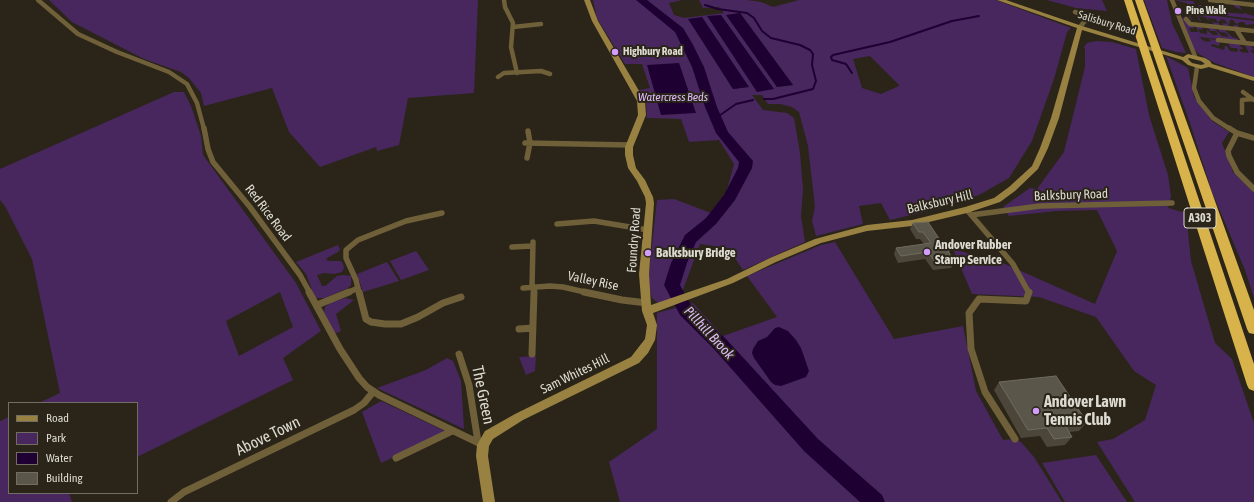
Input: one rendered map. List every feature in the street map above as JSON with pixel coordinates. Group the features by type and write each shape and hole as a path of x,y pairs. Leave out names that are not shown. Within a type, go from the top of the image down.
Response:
{"highway":[{"name":"A303","path":"1128,0 1254,385"},
{"name":"A303","path":"1139,0 1151,39 1254,329"}],"street":[{"name":"Red Rice Road","path":"38,0 78,34 110,49 169,72 187,84 197,103 208,149 213,162 250,207 300,275 352,367 367,387 373,392 452,431 481,443"},
{"path":"504,0 505,7 511,17 513,27 511,44 512,55 517,72"},
{"name":"Foundry Road","path":"587,0 595,21 634,87 641,102 641,118 630,145 629,155 631,164 649,197 644,274 647,307"},
{"name":"Salisbury Road","path":"1000,0 1080,27 1184,59 1197,67"},
{"path":"1172,0 1195,56"},
{"path":"1210,0 1254,5"},
{"name":"Balksbury Hill","path":"647,307 667,304 730,281 818,241 867,228 912,223 969,213 997,200 1012,189 1035,167 1050,133 1080,27 1089,16 1075,12"},
{"path":"1186,19 1190,24 1254,31"},
{"path":"513,27 534,27 541,24"},
{"path":"1236,29 1245,43"},
{"path":"1218,40 1254,44"},
{"path":"512,55 520,54"},
{"path":"1184,59 1188,56 1195,56 1206,60 1209,66"},
{"path":"1254,79 1209,66 1197,67 1194,88 1199,101 1213,118 1237,132 1254,138"},
{"path":"498,77 504,73 517,72 541,71 550,74"},
{"path":"1243,92 1253,100"},
{"path":"1242,113 1242,100 1253,100"},
{"path":"527,158 528,131"},
{"path":"1237,132 1230,143 1228,150 1229,156 1237,172 1254,189"},
{"path":"528,143 630,145"},
{"name":"Balksbury Road","path":"969,213 1040,206 1172,203"},
{"path":"442,213 406,221 358,240 349,246 345,254 354,275 366,320 385,324 401,324 410,321 444,303 459,300"},
{"path":"969,213 1013,264 1029,292 1026,301 979,299 969,313 971,349 985,392 1015,439"},
{"path":"557,224 594,221 648,230"},
{"path":"512,247 533,244 532,354"},
{"name":"Valley Rise","path":"523,288 563,286 647,307"},
{"path":"317,305 358,288"},
{"name":"Sam Whites Hill","path":"481,443 489,435 519,417 635,360 650,340 652,325 647,307"},
{"path":"520,329 533,328"},
{"name":"The Green","path":"459,354 470,385 481,443"},
{"name":"Above Town","path":"171,502 184,492 354,410 364,403 373,392"},
{"path":"396,458 452,431"},
{"path":"481,443 489,502"}],"green space":[{"path":"49,0 478,0 474,93 408,98 399,145 377,151 376,147 320,167 289,132 272,88 204,106 201,93 189,78 181,72 144,59 72,22"},
{"path":"593,0 682,0 669,3 674,15 684,18 724,13 719,7 703,8 699,0 747,0 761,2 773,7 799,0 996,0 1071,28 1067,32 1054,79 1032,141 1009,178 979,195 941,208 890,220 881,203 859,206 863,224 816,236 812,221 815,207 808,146 799,112 792,107 780,104 768,104 762,95 752,95 763,110 787,113 794,118 800,153 803,189 801,216 805,242 743,270 728,248 700,244 681,295 658,303 652,298 648,281 657,200 674,199 711,213 725,197 734,164 719,140 689,142 681,119 647,118 646,101 639,90 650,88 642,64 625,64 597,18","holes":["740,13 793,85 777,87 727,15","689,19 748,87 733,89","870,56 899,86 881,94 862,88 853,59"]},
{"path":"1047,0 1102,0 1107,11 1076,8"},
{"path":"1144,0 1167,0 1172,23 1186,53 1162,48"},
{"path":"1174,0 1193,1 1195,4 1188,4 1190,8 1200,9 1198,5 1201,5 1203,9 1211,10 1209,6 1212,6 1214,11 1244,14 1242,10 1244,13 1254,16 1254,19 1186,11 1184,9 1190,10 1187,3"},
{"path":"1233,4 1238,4 1242,10 1235,7"},
{"path":"1186,12 1254,21 1254,24 1246,25 1244,22 1239,22 1240,23 1237,23 1239,28 1235,28 1233,25 1237,25 1233,20 1230,19 1231,21 1229,21 1230,23 1228,24 1225,20 1220,19 1221,21 1218,21 1220,26 1214,25 1212,22 1218,23 1216,19 1208,18 1209,22 1206,17 1198,16 1200,21 1197,16 1190,16 1191,20"},
{"path":"1181,17 1188,19 1183,18 1188,25 1192,25 1194,28 1189,28 1191,32 1198,32 1196,26 1201,26 1203,30 1198,29 1200,33 1207,34 1207,30 1213,35 1218,35 1216,31 1210,31 1208,27 1214,28 1222,36 1229,37 1226,33 1220,32 1218,29 1224,29 1232,37 1239,39 1236,41 1199,37 1204,41 1211,42 1209,39 1218,40 1220,42 1219,46 1212,44 1211,46 1224,50 1225,46 1227,46 1230,51 1238,52 1237,48 1231,48 1228,43 1239,44 1243,49 1239,49 1241,52 1249,53 1245,45 1251,46 1254,50 1250,50 1254,54 1254,77 1215,63 1199,54 1194,49"},
{"path":"1222,23 1228,24 1230,27 1224,26"},
{"path":"1096,41 1112,42 1136,49 1149,115 1168,175 1171,196 1168,208 1186,213 1191,261 1215,343 1232,359 1254,423 1254,502 1135,502 1097,442 1113,439 1145,420 1156,385 1134,371 1096,317 1039,297 972,294 953,249 1003,263 1095,304 1117,251 1097,210 1057,211 1009,216 1003,207 1030,188 1037,189 1064,152 1085,67 1084,47 1087,43"},
{"path":"1166,56 1188,68 1194,97 1212,121 1229,132 1222,143 1233,172 1254,193 1254,298 1245,270 1212,192 1190,123"},
{"path":"174,92 184,92 191,106 201,136 203,155 296,283 321,331 283,358 293,380 138,457 138,402 41,402 60,393 32,259 5,206 0,200 0,169","holes":["280,292 293,327 239,356 226,321"]},
{"path":"835,242 894,339 963,326 976,391 1003,440 1015,439 1021,442 1034,457 1062,502 620,502 609,462 657,429 657,313 693,303 723,336 777,317 747,276 821,245"},
{"path":"338,245 340,249 338,252 326,260 341,261 344,268 342,272 317,275 322,286 325,286 337,276 343,275 351,276 351,285 348,288 325,298 315,298 306,274 296,262"},
{"path":"416,251 429,270 401,280 390,261"},
{"path":"387,262 399,281 363,292 357,274"},
{"path":"346,298 354,300 336,314 341,331 334,334 324,312 325,307 332,302"},
{"path":"536,356 535,371 526,375 519,357"},
{"path":"447,358 453,361 461,381 464,429 377,388 426,370"},
{"path":"381,401 447,432 381,463 362,412"},
{"path":"8,417 8,494 69,494 72,502 0,502 0,421"},
{"path":"1096,455 1127,502 1065,502 1042,463"}],"water":[{"path":"740,13 793,85 777,87 726,15"},
{"path":"721,15 774,89 757,92 707,16"},
{"name":"Watercress Beds","path":"702,17 749,87 733,89 688,19"},
{"name":"Watercress Beds","path":"679,63 696,113 661,115 647,65"},
{"path":"779,327 788,331 796,340 801,348 809,371 806,377 781,386 775,385 771,382 752,353 758,341 767,337 775,328"}],"building":[{"path":"928,222 942,243 945,243 951,250 948,251 954,261 936,263 928,252 901,256 896,248 931,243 923,232 919,232 913,223"},
{"name":"Andover Lawn Tennis Club","path":"1056,376 1087,422 1065,425 1072,437 1054,439 1047,428 1028,430 999,382"}],"waterway":[{"name":"Pillhill Brook","path":"641,0 679,30 698,67 711,107 722,133 746,161 745,168 730,197 711,221 690,239 679,263 672,285 686,311 720,344 811,445 875,502"},
{"path":"705,5 718,9 747,13 754,18 762,31 771,38 800,45 810,50 813,54 812,65 816,81 813,89 773,99 764,99"},
{"path":"852,73 846,64 832,60 831,57 833,55 890,42 952,21 979,16"},
{"path":"716,118 736,104 753,100"}],"place":[{"name":"Pine Walk","path":"1178,11"},
{"name":"Highbury Road","path":"615,52"},
{"name":"Andover Rubber Stamp Service","path":"927,252"},
{"name":"Balksbury Bridge","path":"648,253"},
{"name":"Andover Lawn Tennis Club","path":"1036,411"}]}
